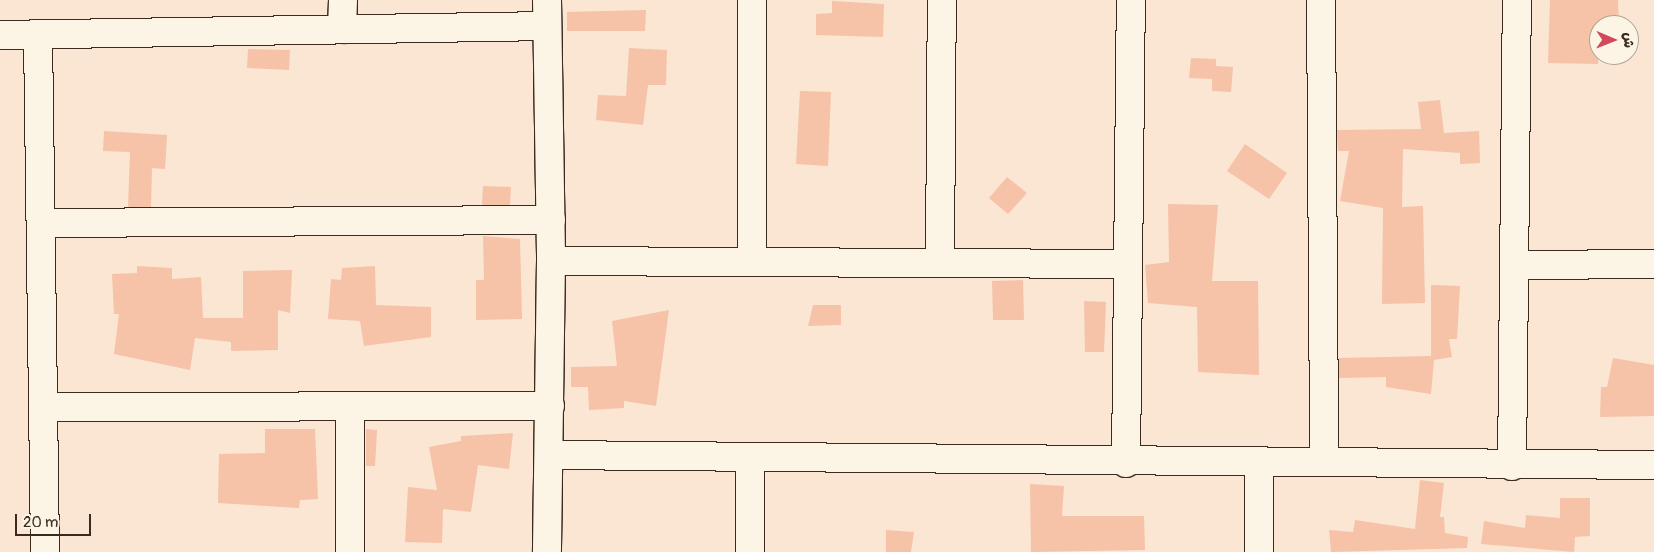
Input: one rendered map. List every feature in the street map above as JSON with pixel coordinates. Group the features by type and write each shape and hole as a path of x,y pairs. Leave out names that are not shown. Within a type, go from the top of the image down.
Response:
{"street":[{"path":"342,29 343,0"},
{"path":"752,0 752,262"},
{"path":"940,260 942,0"},
{"path":"1126,463 1126,264 1131,0"},
{"path":"1321,0 1324,462"},
{"path":"1512,466 1517,265 1517,0"},
{"path":"0,35 342,29 547,13 551,220 547,552"},
{"path":"38,35 45,406 45,552"},
{"path":"42,223 551,220"},
{"path":"551,261 752,262 940,260 1126,264"},
{"path":"1517,265 1654,264"},
{"path":"45,406 350,408 550,406"},
{"path":"350,408 350,552"},
{"path":"549,455 1126,463 1324,462 1512,466 1654,465"},
{"path":"750,458 750,552"},
{"path":"1259,462 1259,552"}],"building":[{"path":"1550,0 1618,0 1619,15 1589,15 1589,64 1548,63"},
{"path":"832,1 884,4 883,37 816,35 816,14 832,13"},
{"path":"646,10 645,31 567,31 567,12"},
{"path":"629,48 667,50 666,85 648,85 643,125 596,120 598,95 626,96"},
{"path":"248,49 290,50 289,70 247,68"},
{"path":"1191,58 1216,59 1216,66 1233,67 1231,92 1212,91 1212,79 1189,78"},
{"path":"800,91 831,92 828,166 796,164"},
{"path":"1440,100 1444,133 1479,131 1480,163 1460,164 1460,153 1403,149 1402,207 1423,206 1425,303 1382,304 1383,208 1340,201 1349,151 1338,151 1337,130 1421,129 1418,102"},
{"path":"104,131 167,135 165,169 152,168 151,207 128,207 130,152 103,151"},
{"path":"1245,144 1287,173 1269,199 1227,171"},
{"path":"1007,177 1027,193 1008,214 989,198"},
{"path":"483,186 511,187 510,205 482,205"},
{"path":"1168,204 1218,205 1212,281 1258,281 1259,375 1198,372 1197,307 1148,303 1145,265 1169,262"},
{"path":"483,236 520,239 522,319 476,320 476,280 484,280"},
{"path":"137,266 172,268 172,279 201,277 203,318 243,318 243,271 292,270 290,313 278,310 278,350 231,351 231,342 195,338 190,370 114,354 119,314 114,314 112,274 137,273"},
{"path":"375,266 376,305 431,307 431,337 364,346 360,321 328,319 331,279 341,280 342,268"},
{"path":"1023,280 1024,320 993,320 992,281"},
{"path":"1431,285 1460,286 1457,339 1449,339 1452,357 1434,360 1431,394 1386,387 1386,377 1339,378 1339,358 1431,356"},
{"path":"1084,301 1106,302 1104,352 1085,352"},
{"path":"813,305 841,305 841,325 808,326"},
{"path":"669,310 656,406 624,401 624,408 589,410 588,387 571,387 571,367 617,366 612,321"},
{"path":"1613,358 1654,365 1654,416 1600,417 1601,387 1607,387"},
{"path":"265,429 315,429 318,499 300,500 299,508 218,503 219,454 265,453"},
{"path":"366,429 377,430 375,466 366,466"},
{"path":"513,433 509,469 478,465 471,512 443,509 442,543 405,542 408,487 437,490 429,447 461,441 461,436"},
{"path":"1420,480 1444,483 1440,517 1444,517 1445,533 1468,537 1467,548 1331,552 1329,530 1353,532 1355,520 1415,529"},
{"path":"1030,484 1064,486 1062,516 1144,516 1145,550 1031,552"},
{"path":"1560,498 1590,498 1590,536 1575,537 1574,552 1481,544 1484,521 1525,528 1526,515 1560,518"},
{"path":"886,530 914,532 911,552 886,552"}]}
